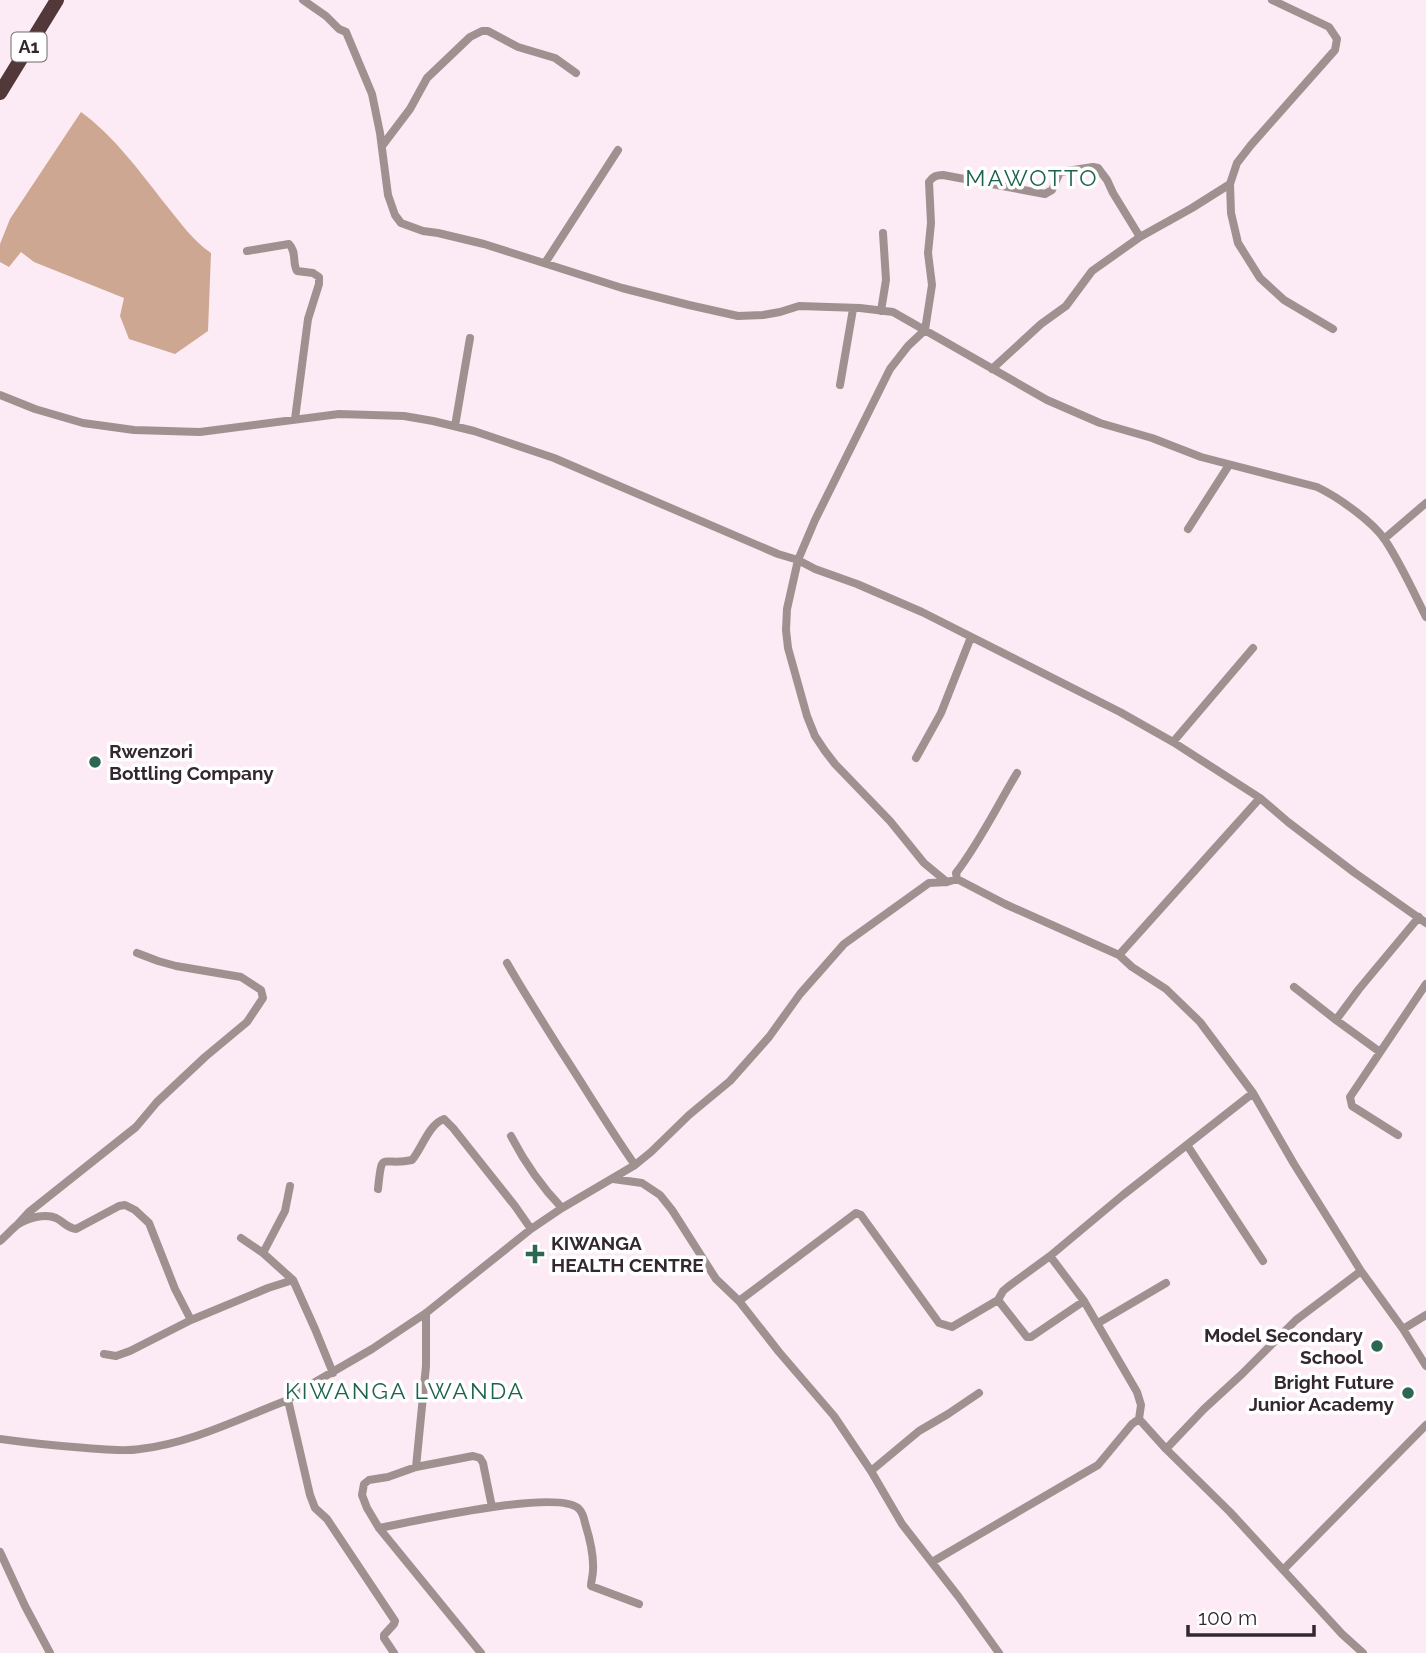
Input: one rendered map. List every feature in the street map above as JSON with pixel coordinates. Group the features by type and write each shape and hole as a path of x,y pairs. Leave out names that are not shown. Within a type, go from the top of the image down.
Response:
{"highway":[{"name":"A1","path":"0,93 57,0"}],"street":[{"path":"303,0 346,32 372,94 388,195 395,215 401,222 423,232 484,244 622,288 738,316 763,315 799,306 893,313 1047,400 1100,423 1152,438 1201,457 1317,487 1327,492 1358,514 1384,539 1426,617"},
{"path":"1272,0 1329,27 1337,38 1335,50 1237,163 1230,184 1231,213 1238,243 1260,278 1284,300 1333,329"},
{"path":"382,153 382,144 410,109 427,78 470,37 482,31 488,31 518,47 555,58 576,73"},
{"path":"545,263 618,150"},
{"path":"947,882 924,863 890,821 835,765 815,737 794,671 786,630 787,609 798,560 890,369 925,330 932,285 928,253 931,223 929,182 937,175 1040,195 1050,192 1060,172 1098,168 1140,237"},
{"path":"992,369 1041,324 1066,306 1092,271 1140,237 1230,184"},
{"path":"881,311 886,280 883,233"},
{"path":"247,251 289,244 294,252 297,271 313,273 319,277 308,320 295,419"},
{"path":"840,385 853,309"},
{"path":"455,426 470,338"},
{"path":"0,395 83,423 134,430 200,432 339,414 404,416 455,426 554,458 922,612 1173,742 1260,798 1355,873 1422,920 1359,989 1336,1020"},
{"path":"1188,528 1229,465"},
{"path":"1384,539 1426,503"},
{"path":"916,758 941,713 971,637"},
{"path":"1173,742 1252,648"},
{"path":"957,879 956,873 1017,773"},
{"path":"1119,955 1260,798"},
{"path":"0,1439 54,1446 137,1450 204,1433 288,1400 426,1313 531,1229 635,1165 730,1081 769,1037 800,993 844,944 929,883 957,879 1005,904 1119,955 1132,967 1166,989 1199,1022 1253,1093 1361,1271 1426,1366"},
{"path":"0,1241 29,1212 136,1127 157,1102 247,1021 263,998 261,990 241,977 176,966 137,953"},
{"path":"507,963 608,1127 635,1165"},
{"path":"1398,1135 1352,1106 1350,1097 1426,984"},
{"path":"1294,987 1380,1052"},
{"path":"739,1301 856,1213 861,1215 939,1323 952,1327 998,1300 1009,1286 1253,1093"},
{"path":"378,1189 382,1163 412,1160 435,1124 444,1119 531,1229"},
{"path":"511,1136 529,1168 562,1208"},
{"path":"1187,1145 1263,1261"},
{"path":"612,1179 642,1183 660,1195 673,1210 716,1279 739,1301 834,1416 902,1524 999,1653"},
{"path":"264,1253 285,1211 290,1186"},
{"path":"18,1224 37,1217 51,1216 76,1229 119,1206 125,1205 135,1210 149,1223 175,1289 191,1320"},
{"path":"241,1238 264,1253 293,1280 333,1373"},
{"path":"932,1562 1098,1465 1139,1419 1141,1405 1138,1392 1084,1301 1050,1256"},
{"path":"1166,1449 1296,1320 1361,1271"},
{"path":"104,1354 116,1356 130,1352 191,1320 293,1280"},
{"path":"1098,1323 1166,1283"},
{"path":"998,1300 1027,1337 1031,1337 1084,1301"},
{"path":"416,1467 426,1366 426,1313"},
{"path":"1403,1329 1426,1315"},
{"path":"871,1471 919,1431 979,1393"},
{"path":"288,1400 315,1508 327,1520 395,1621 384,1635 394,1653"},
{"path":"1139,1419 1363,1653"},
{"path":"1283,1570 1426,1425"},
{"path":"481,1653 379,1528 362,1495 364,1484 369,1480 473,1456 480,1458 483,1463 492,1507"},
{"path":"379,1528 492,1507 555,1502 576,1506 581,1510 592,1547 591,1586 639,1604"},
{"path":"0,1552 50,1653"}],"shaded area":[{"path":"81,112 115,143 187,231 211,253 208,331 175,354 129,339 120,316 124,298 34,262 21,252 9,267 0,262 0,244 10,219"}],"place":[{"name":"Rwenzori Bottling Company","path":"95,762"},
{"name":"KIWANGA HEALTH CENTRE","path":"535,1254"},
{"name":"Model Secondary School","path":"1377,1346"},
{"name":"Bright Future Junior Academy","path":"1408,1393"}],"district":[{"name":"MAWOTTO","path":"1032,178"},
{"name":"KIWANGA LWANDA","path":"405,1391"}]}
